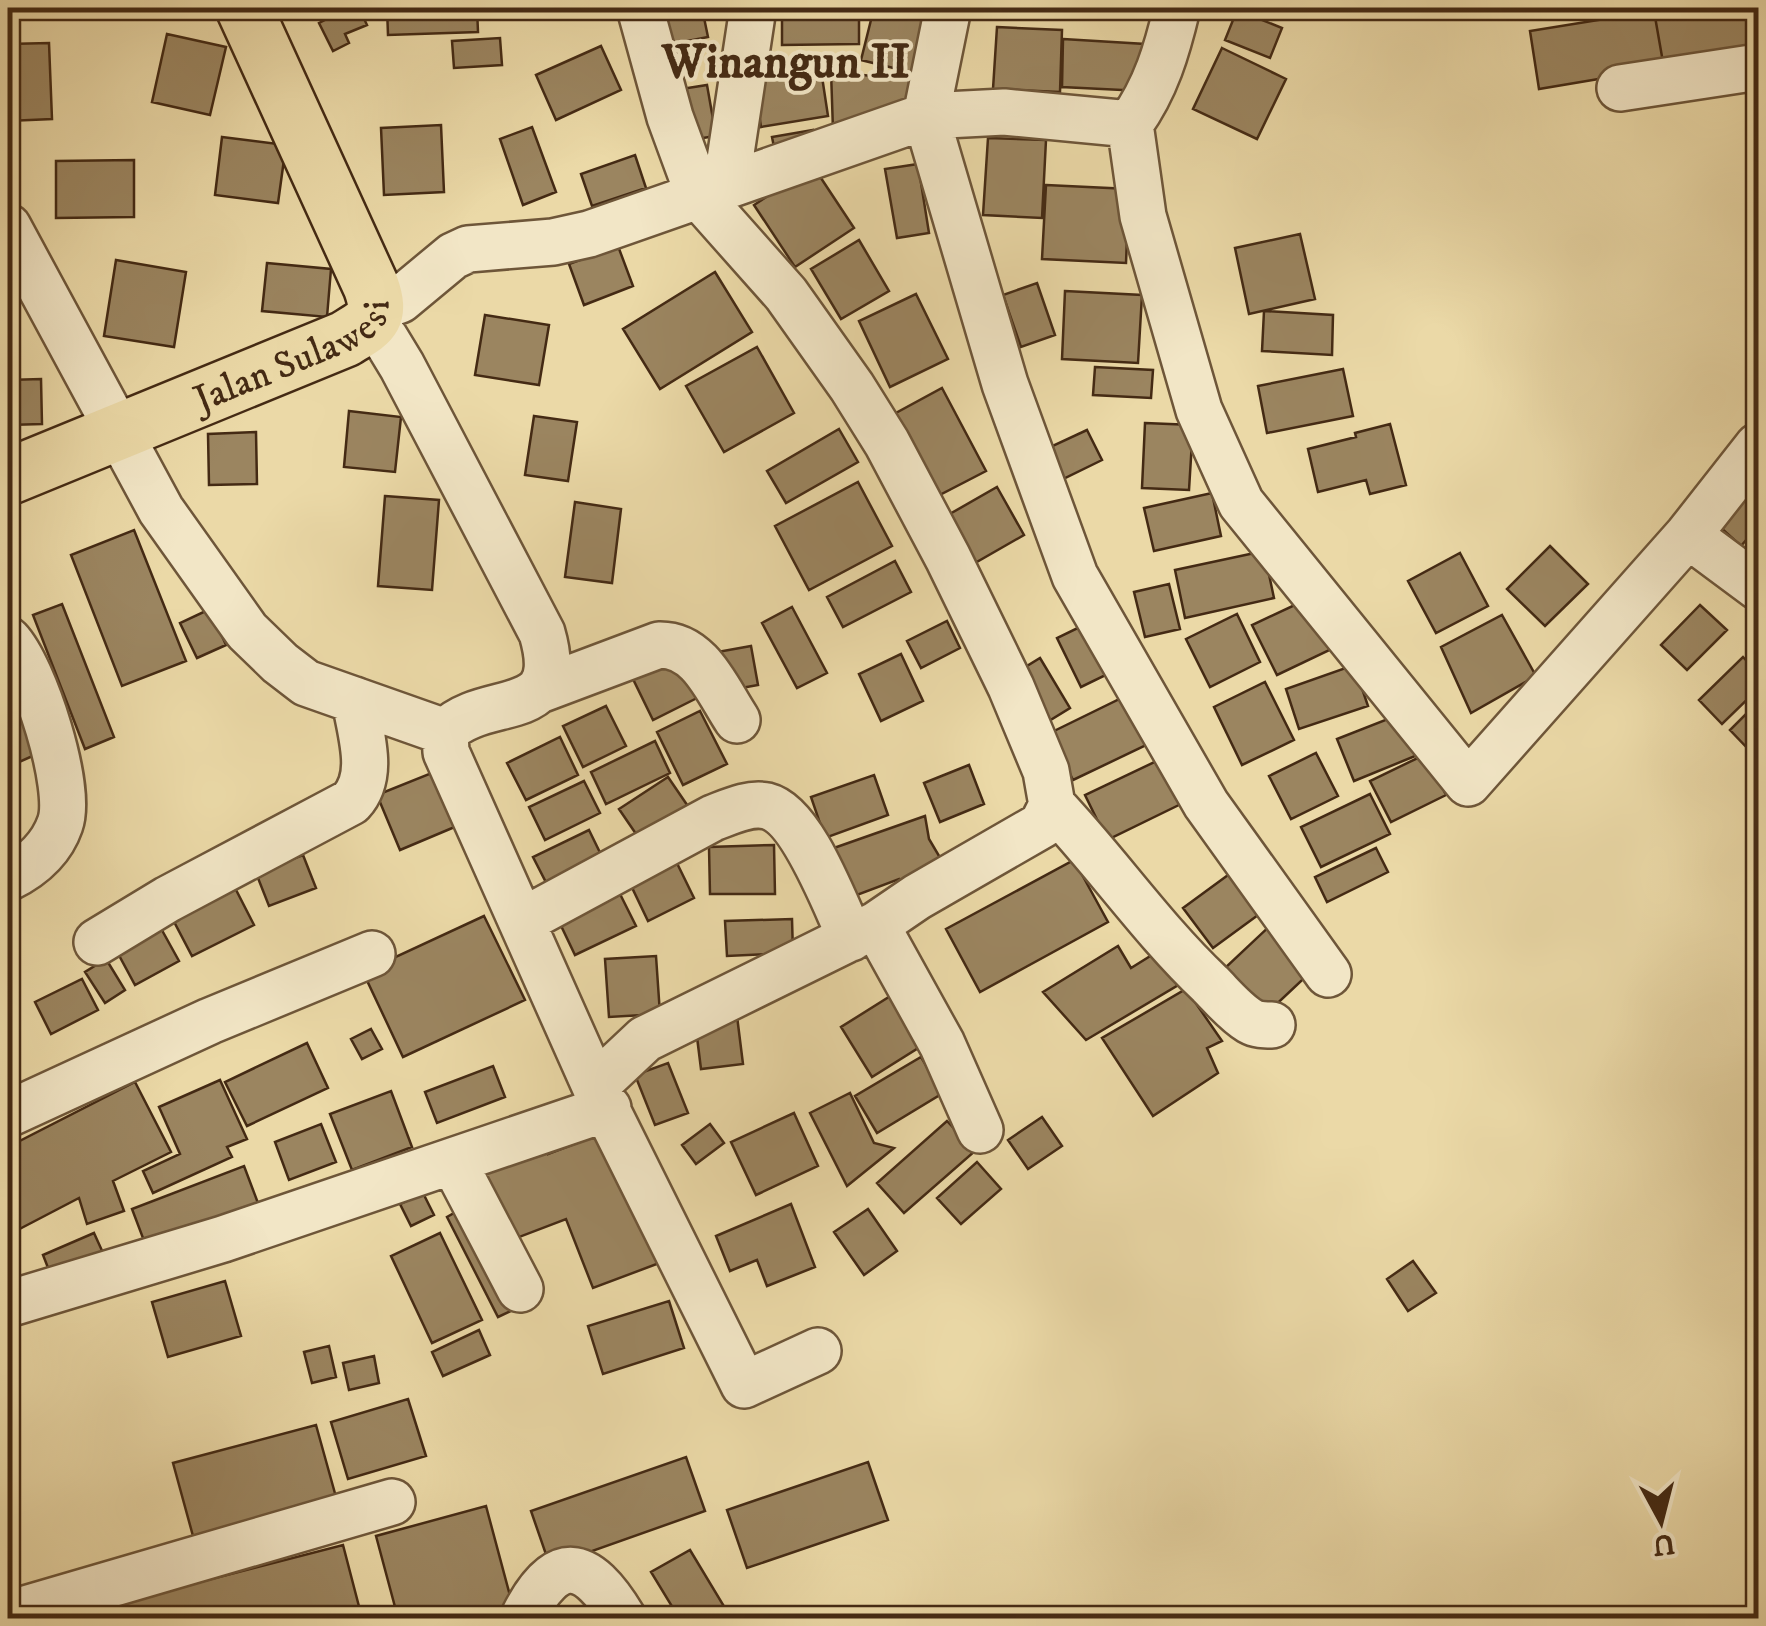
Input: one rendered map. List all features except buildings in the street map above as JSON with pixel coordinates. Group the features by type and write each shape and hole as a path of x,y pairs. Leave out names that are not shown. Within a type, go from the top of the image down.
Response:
{"main road":[{"name":"Jalan Sulawesi","path":"8,477 345,340 374,315 371,286 244,8"}],"street":[{"path":"8,1304 223,1238 452,1161 602,1097 645,1040 863,932 1042,825 1050,815 1046,771 948,558 887,443 807,322 712,191 670,117 640,8"},
{"path":"712,191 753,8"},
{"path":"948,8 926,116 1005,384 1075,576 1206,804 1328,974"},
{"path":"1177,8 1164,62 1147,100 1130,124 1144,216 1198,410 1241,503 1468,783 1688,535 1758,446"},
{"path":"1620,88 1758,67"},
{"path":"542,688 550,659 542,634 374,315 468,249 571,239 926,116 1004,112 1130,124"},
{"path":"8,227 161,510 247,631 280,664 306,682 446,732"},
{"path":"1688,535 1758,587"},
{"path":"8,640 18,650 42,710 58,766 62,820 50,846 27,868 8,878"},
{"path":"737,720 693,654 675,644 660,645 457,720 446,732 446,752 602,1097 744,1385 818,1351"},
{"path":"97,942 168,899 351,802 362,791 366,776 355,700"},
{"path":"524,920 713,818 764,805 782,812 942,1044 980,1130"},
{"path":"1052,806 1090,845 1124,892 1189,964 1247,1020 1272,1025"},
{"path":"8,1114 210,1021 372,954"},
{"path":"452,1161 520,1290"},
{"path":"8,1614 392,1502"},
{"path":"523,1618 535,1593 552,1574 572,1570 591,1576 603,1586 623,1618"}],"district":[{"name":"Winangun II","path":"786,60"}]}
